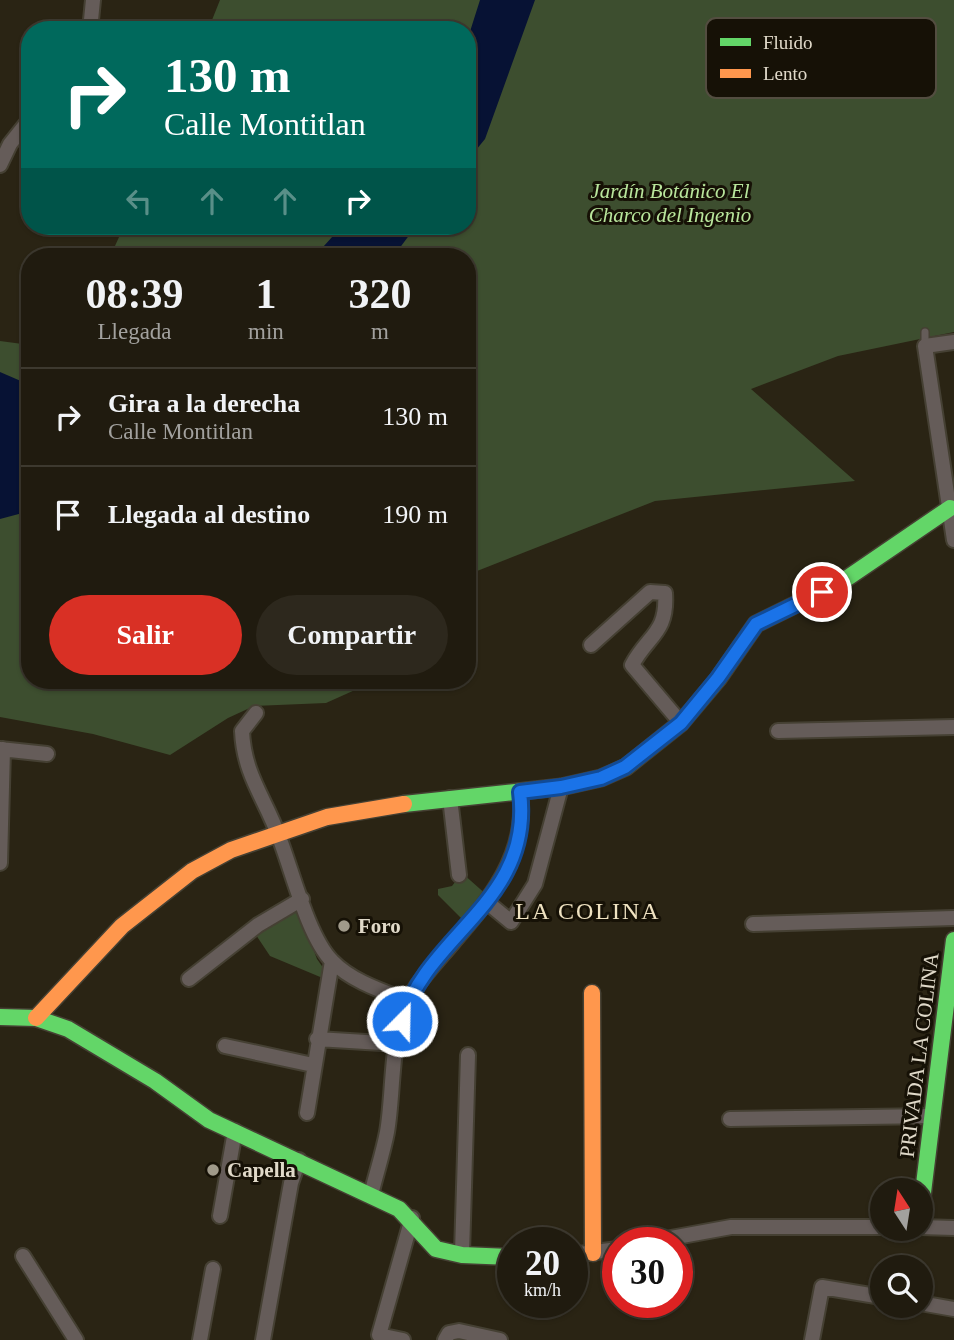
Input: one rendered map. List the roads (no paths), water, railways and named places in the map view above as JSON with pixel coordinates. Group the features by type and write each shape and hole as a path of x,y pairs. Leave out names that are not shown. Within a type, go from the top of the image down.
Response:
{"street":[{"path":"91,21 93,0"},
{"path":"0,165 10,144 21,130"},
{"path":"954,342 925,339 954,540"},
{"path":"36,1018 122,926 155,897 202,866 278,832 362,809 561,787 601,778 625,767 681,723 718,678 756,624 843,581 950,508"},
{"path":"591,645 650,592 665,593 667,614 654,638 632,665 681,723"},
{"path":"256,713 242,731 243,753 254,787 278,832 318,942 332,961 356,979 408,1000"},
{"path":"778,731 954,727"},
{"path":"0,863 1,749 47,754"},
{"path":"488,903 511,922 539,872 561,787"},
{"path":"371,1195 387,1133 398,1045 408,1000 432,966 499,888 519,835 523,812 520,792"},
{"path":"450,798 459,875"},
{"path":"189,979 257,925 302,899"},
{"path":"754,924 954,918"},
{"name":"PRIVADA LA COLINA","path":"925,1178 954,940"},
{"path":"307,1113 317,1039 332,961"},
{"path":"592,993 593,1253"},
{"path":"0,1017 36,1018 68,1030 155,1081 209,1120 299,1160 412,1218 436,1249 497,1256"},
{"path":"317,1039 398,1045"},
{"path":"225,1046 313,1065"},
{"path":"462,1253 468,1055"},
{"path":"730,1119 933,1116"},
{"path":"220,1216 235,1131"},
{"path":"264,1340 291,1183 299,1160"},
{"path":"403,1340 379,1335 412,1218"},
{"path":"693,1234 731,1227 870,1227"},
{"path":"933,1227 954,1228"},
{"path":"588,1253 602,1252"},
{"path":"23,1256 76,1340"},
{"path":"200,1340 213,1269"},
{"path":"811,1340 822,1287 870,1295"},
{"path":"933,1305 954,1309"},
{"path":"445,1340 449,1333 459,1331 500,1340"}],"water":[{"path":"480,0 535,0 485,139 476,150 476,21 473,21"},
{"path":"334,235 409,235 400,248 322,248"},
{"path":"0,372 21,381 21,513 0,519"}],"place":[{"name":"Foro","path":"344,926"},
{"name":"Capella","path":"213,1170"}],"district":[{"name":"LA COLINA","path":"588,911"}],"park label":[{"name":"Jardín Botánico El Charco del Ingenio","path":"670,203"}]}
